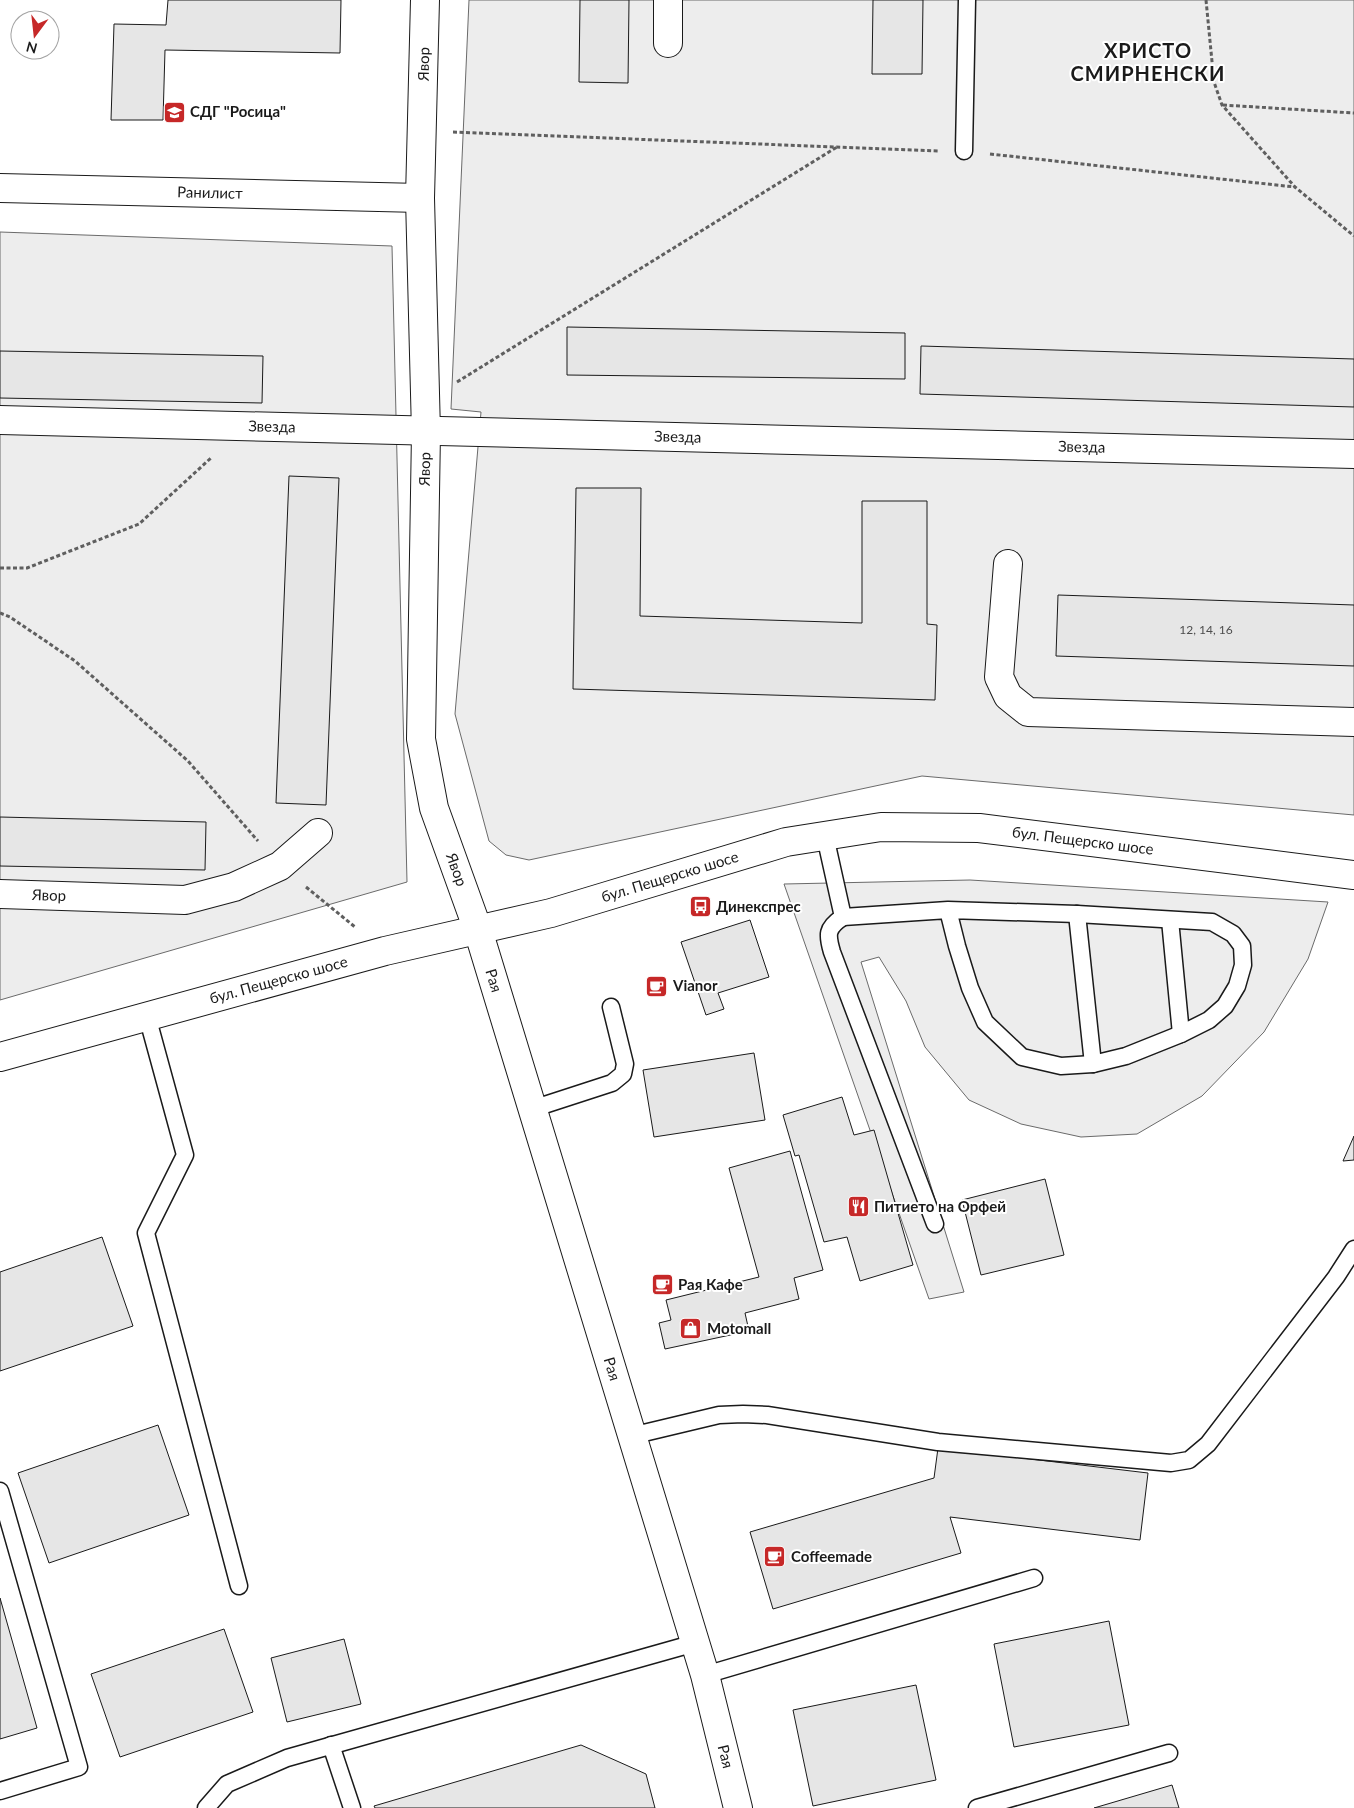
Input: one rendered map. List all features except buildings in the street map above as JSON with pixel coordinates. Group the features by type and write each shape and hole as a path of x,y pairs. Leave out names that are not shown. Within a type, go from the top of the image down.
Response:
{"street":[{"name":"Явор","path":"425,0 420,198 426,432 421,739 434,808 478,930"},
{"path":"668,0 668,43"},
{"name":"Ранилист","path":"0,188 420,198"},
{"name":"Звезда","path":"0,420 1354,454"},
{"path":"1008,564 998,677 1008,696 1028,712 1354,722"},
{"name":"бул. Пещерско шосе","path":"0,1057 385,951 560,910 786,842 881,828 979,828 1354,875"},
{"name":"Явор","path":"0,894 184,900 234,887 280,866 318,833"},
{"name":"Рая","path":"478,930 705,1675 738,1808"}],"lane":[{"path":"964,152 967,0"},
{"path":"825,836 842,917"},
{"path":"935,1224 832,952 828,937 832,924 842,917 948,910 1078,914 1212,922 1233,934 1242,946 1243,965 1237,986 1225,1006 1209,1020 1181,1034 1126,1056 1093,1064 1060,1066 1022,1057 985,1022 970,988 956,946 948,910"},
{"path":"1078,914 1093,1064"},
{"path":"1170,920 1181,1034"},
{"path":"532,1109 612,1082 623,1074 625,1064 611,1007"},
{"path":"147,1016 185,1155 146,1233 238,1586"},
{"path":"631,1436 719,1415 744,1414 767,1415 938,1442 1171,1463 1189,1460 1208,1444 1336,1277 1354,1249"},
{"path":"0,1491 79,1767 0,1791"},
{"path":"705,1675 1034,1578"},
{"path":"206,1808 227,1784 287,1758 694,1643"},
{"path":"331,1745 352,1808"},
{"path":"978,1808 1169,1753"}],"path":[{"path":"1206,0 1214,82 1222,105 1295,187 1354,236"},
{"path":"1222,105 1354,113"},
{"path":"422,131 964,152 1295,187"},
{"path":"425,402 837,147"},
{"path":"0,568 27,568 139,524 245,427"},
{"path":"0,613 10,617 75,661 188,761 280,866 385,951"}],"shaded area":[{"path":"469,0 1354,0 1354,815 922,776 529,860 506,855 489,841 455,714 481,412 451,409"},
{"path":"0,232 392,246 407,882 0,1000"},
{"path":"970,880 1328,902 1308,959 1264,1032 1202,1096 1137,1134 1081,1137 1021,1124 969,1100 925,1047 906,1001 879,957 861,962 964,1292 929,1299 784,884"}],"place":[{"name":"СДГ \"Росица\"","path":"174,112"},
{"name":"Динекспрес","path":"700,907"},
{"name":"Vianor","path":"657,986"},
{"name":"Питието на Орфей","path":"858,1207"},
{"name":"Рая Кафе","path":"662,1285"},
{"name":"Motomall","path":"691,1329"},
{"name":"Coffeemade","path":"775,1557"}],"district":[{"name":"ХРИСТО СМИРНЕНСКИ","path":"1148,62"}]}
